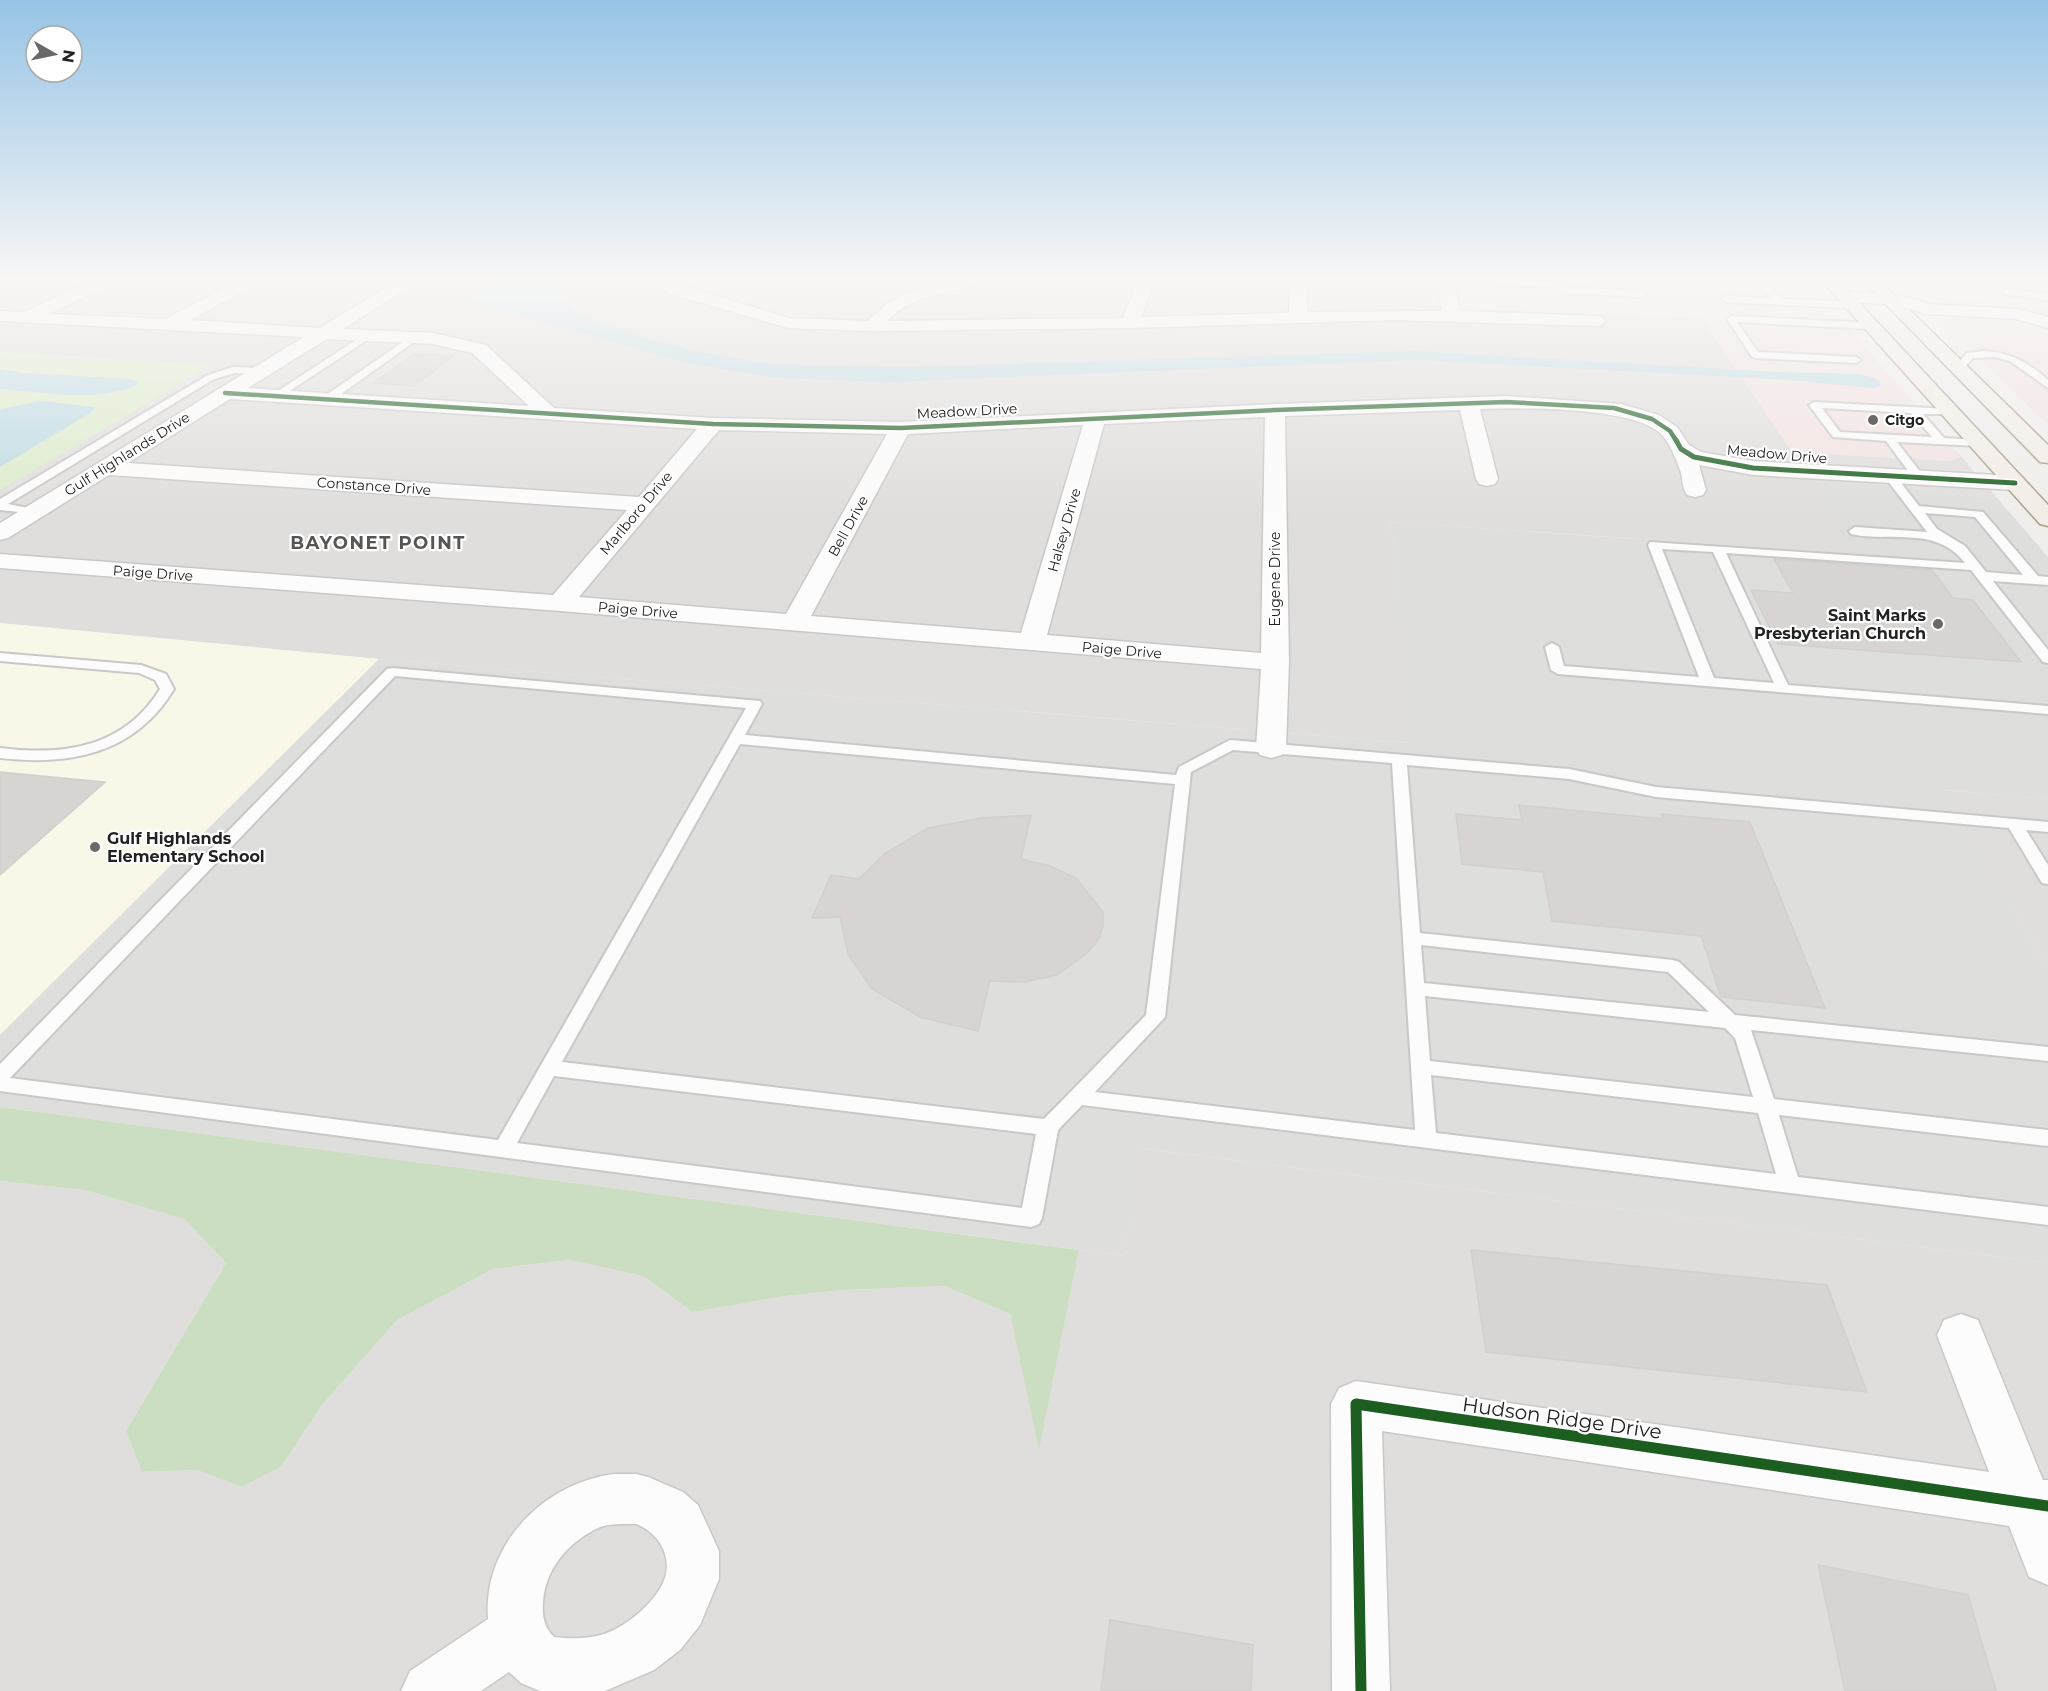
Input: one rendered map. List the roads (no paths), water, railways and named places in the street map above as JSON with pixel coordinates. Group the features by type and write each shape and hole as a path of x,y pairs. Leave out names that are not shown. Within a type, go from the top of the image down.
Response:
{"main road":[{"path":"1902,360 1950,412 2024,453 2048,459"},
{"path":"1907,360 1923,371 1989,435 2015,483 2048,519"},
{"path":"1951,360 2048,459"},
{"path":"2015,483 2048,493"}],"street":[{"name":"Gulf Highlands Drive","path":"0,533 279,360"},
{"path":"490,360 548,413"},
{"name":"Meadow Drive","path":"225,393 713,424 901,428 1468,402 1614,408 1652,419 1670,431 1692,474 1695,490"},
{"path":"1468,402 1487,479"},
{"name":"Eugene Drive","path":"1271,748 1275,663 1275,410"},
{"name":"Halsey Drive","path":"1032,642 1095,418"},
{"name":"Marlboro Drive","path":"560,603 713,424"},
{"name":"Bell Drive","path":"794,623 901,428"},
{"name":"Meadow Drive","path":"1681,449 1695,457 1730,465 2015,483"},
{"name":"Constance Drive","path":"105,468 644,504"},
{"name":"Paige Drive","path":"0,561 560,603 1275,663"},
{"path":"1961,1335 2037,1505 2048,1558"},
{"name":"Hudson Ridge Drive","path":"1361,1691 1356,1404 2037,1505"},
{"path":"430,1691 517,1633"}],"lane":[{"path":"275,396 330,360"},
{"path":"326,400 383,360"},
{"path":"1959,368 1966,360"},
{"path":"2016,360 2030,367 2048,385"},
{"path":"2030,367 2048,368"},
{"path":"34,512 9,510 2,507 3,502 211,377 233,370 261,371"},
{"path":"1950,412 1814,405 1837,435 1941,441 1989,435"},
{"path":"1914,410 1941,441"},
{"path":"1889,438 1919,478"},
{"path":"1890,476 1933,532 1961,549 2048,659"},
{"path":"1916,509 1979,514 2043,582"},
{"path":"1855,531 1941,537"},
{"path":"1708,682 1654,545 1980,572 2043,582"},
{"path":"1718,549 1783,688"},
{"path":"1552,647 1558,670 2048,710"},
{"path":"0,657 141,669 161,676 167,689 160,703 143,720 118,737 81,751 55,756 0,753"},
{"path":"0,1076 392,672 755,704 503,1149"},
{"path":"735,740 1183,780"},
{"path":"0,1084 1031,1218 1048,1127 1155,1017 1184,770 1230,745 1569,774 1656,792 2048,826"},
{"path":"1399,759 1426,1139"},
{"path":"2014,824 2048,879"},
{"path":"1412,938 1673,966 1744,1035 1790,1184"},
{"path":"1416,989 2048,1054"},
{"path":"1421,1067 2048,1138"},
{"path":"549,1068 1048,1127"},
{"path":"1077,1097 2048,1216"}],"water":[{"path":"676,360 747,360 771,364 902,367 1129,360 1569,360 1779,372 1858,374 1872,377 1879,381 1881,386 1873,388 1789,380 1417,360 890,382 776,378"},
{"path":"0,369 23,373 133,379 138,382 135,386 103,394 51,394 0,389"},
{"path":"42,401 95,407 92,412 0,467 0,409"}],"place":[{"name":"Citgo","path":"1873,420"},
{"name":"Saint Marks Presbyterian Church","path":"1938,624"},
{"name":"Gulf Highlands Elementary School","path":"95,847"}],"district":[{"name":"BAYONET POINT","path":"378,543"}]}
